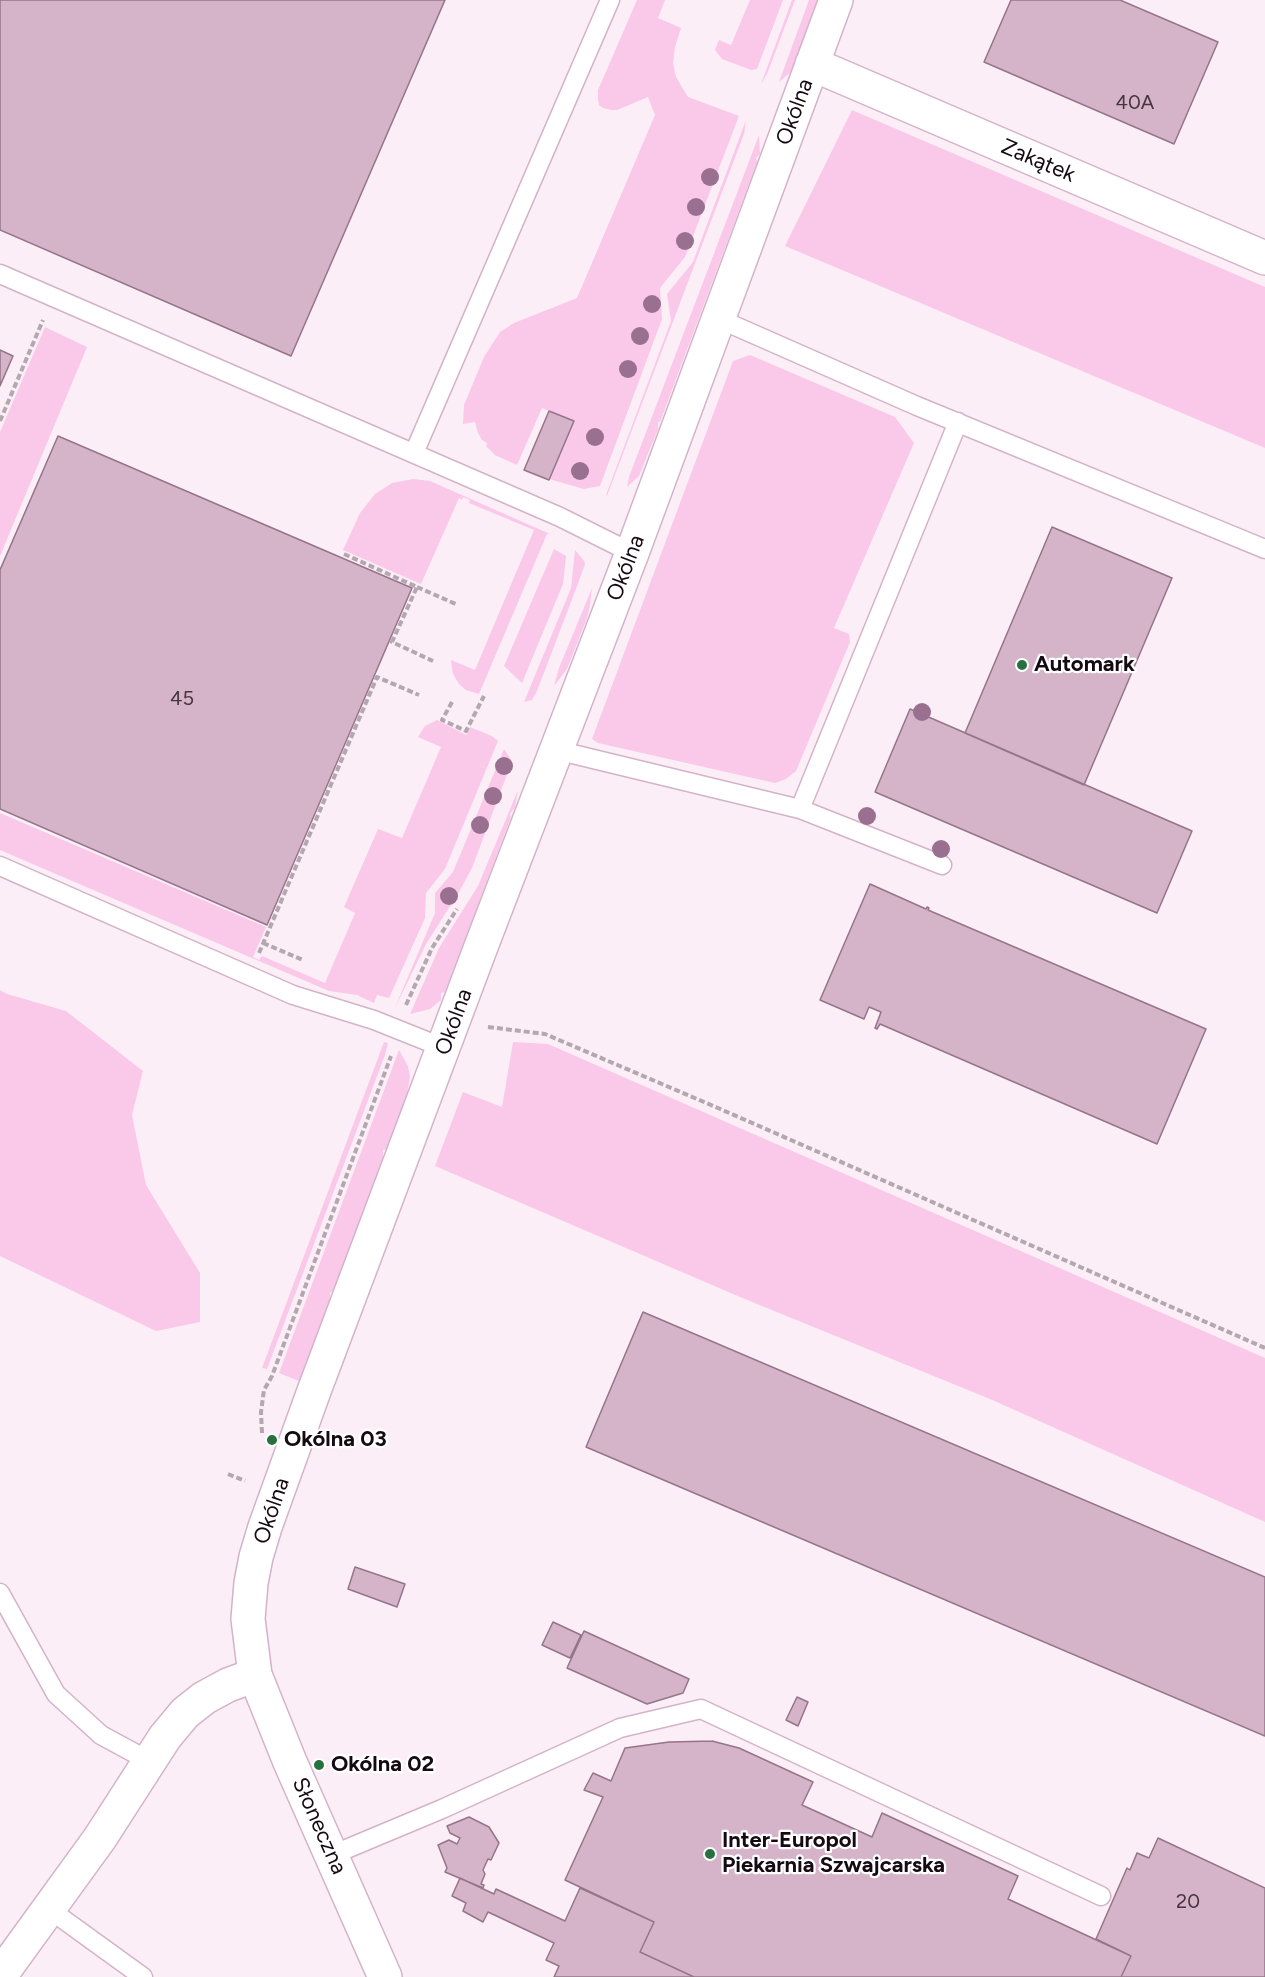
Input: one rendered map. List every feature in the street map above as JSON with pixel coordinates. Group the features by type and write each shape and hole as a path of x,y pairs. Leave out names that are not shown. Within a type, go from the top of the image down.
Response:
{"street":[{"name":"Okólna","path":"255,1675 249,1637 249,1601 260,1543 314,1391 632,553 836,0"},
{"name":"Zakątek","path":"812,64 1265,258"},
{"path":"0,1976 100,1838 165,1737 195,1704 215,1691 255,1675"},
{"name":"Słoneczna","path":"255,1675 290,1762 385,1977"}],"lane":[{"path":"414,453 610,0"},
{"path":"0,274 560,517 632,553"},
{"path":"717,318 958,422 1265,549"},
{"path":"800,809 958,422"},
{"path":"556,750 800,809 942,865"},
{"path":"0,866 292,995 374,1020 444,1048"},
{"path":"0,1593 56,1694 101,1736 149,1761"},
{"path":"332,1855 442,1809 620,1728 701,1709 1101,1896"},
{"path":"49,1909 143,1977"}],"path":[{"path":"0,421 53,297"},
{"path":"345,554 458,605"},
{"path":"417,586 392,642 433,661"},
{"path":"257,956 377,677 419,695"},
{"path":"452,702 442,720 465,731 484,696"},
{"path":"403,1012 432,948 462,902"},
{"path":"262,943 303,960"},
{"path":"478,1025 545,1035 729,1113 1265,1348"},
{"path":"262,1436 261,1412 264,1390 272,1376 394,1047"},
{"path":"228,1474 252,1483"}],"shaded area":[{"path":"637,0 665,0 658,18 681,28 673,63 676,77 688,97 739,116 685,257 660,288 662,319 600,486 584,489 549,479 574,421 542,408 517,465 495,455 486,446 487,443 478,433 475,422 463,424 464,405 484,357 500,332 514,323 577,298 655,115 648,97 617,110 603,108 599,105 598,99 598,90"},
{"path":"750,0 783,0 757,69 751,70 722,59 715,50 719,40 731,45"},
{"path":"792,0 795,0 767,74 761,84"},
{"path":"809,0 819,0 792,71 779,82"},
{"path":"852,110 1265,287 1265,448 785,246"},
{"path":"746,120 744,134 607,496 671,321 667,294 693,262"},
{"path":"759,135 760,154 756,158 757,162 660,422 658,422 658,429 639,476 627,487 629,477"},
{"path":"45,327 87,347 0,556 0,432"},
{"path":"750,355 895,417 914,443 834,628 849,634 850,642 796,771 786,779 775,783 598,743 592,739 733,361"},
{"path":"413,479 430,481 550,534 547,534 479,694 466,690 459,684 453,674 451,660 475,670 534,530 469,503 470,500 463,497 462,500 459,498 421,584 343,550 360,513 375,494 392,483"},
{"path":"554,549 566,556 563,584 522,683 504,666"},
{"path":"575,550 585,564 537,691 532,700 524,702 571,588"},
{"path":"592,588 587,618 567,669 554,686 559,668"},
{"path":"437,720 466,735 470,727 498,741 445,869 426,893 425,918 389,998 377,995 374,1003 357,995 329,991 0,850 0,813 266,927 253,957 259,960 262,956 325,983 355,913 344,907 378,829 402,838 441,747 418,737 425,726"},
{"path":"504,749 512,761 472,868 426,944 394,1010 435,913 435,893 453,872"},
{"path":"518,790 515,807 510,814 511,817 445,992 441,993 441,1000 430,1009 410,1014 439,948 478,886"},
{"path":"0,990 66,1011 143,1071 132,1115 146,1185 200,1273 200,1322 156,1331 0,1256"},
{"path":"384,1042 388,1043 385,1055 267,1369 262,1368"},
{"path":"513,1042 548,1044 1265,1358 1265,1522 990,1399 740,1297 435,1166 463,1092 502,1107"},
{"path":"399,1050 408,1066 410,1077 407,1094 387,1149 383,1150 383,1157 333,1291 330,1293 330,1299 299,1381 279,1373"}],"building":[{"path":"0,0 445,0 291,356 0,230"},
{"path":"1011,0 1120,0 1218,42 1174,144 984,62"},
{"path":"0,350 13,356 0,386"},
{"path":"549,411 574,421 549,480 524,470"},
{"path":"58,436 412,588 267,925 0,809 0,570"},
{"path":"1052,527 1172,578 1084,785 965,733"},
{"path":"910,709 1192,831 1157,913 875,792"},
{"path":"870,884 1206,1029 1157,1144 880,1024 877,1029 875,1028 881,1012 869,1007 864,1019 820,1000"},
{"path":"643,1312 1265,1577 1265,1736 586,1447"},
{"path":"355,1567 405,1584 397,1607 348,1589"},
{"path":"553,1622 581,1635 570,1658 542,1645"},
{"path":"584,1631 689,1679 683,1693 647,1704 567,1668"},
{"path":"797,1697 808,1702 798,1726 786,1720"},
{"path":"712,1741 739,1748 813,1782 802,1805 872,1837 882,1813 1018,1876 1008,1899 1131,1956 1121,1977 694,1977 640,1952 654,1922 565,1880 603,1797 584,1790 593,1773 611,1781 625,1748 669,1742"},
{"path":"469,1817 489,1827 499,1843 483,1870 485,1874 481,1884 484,1885 483,1888 445,1872 447,1868 438,1845 449,1840 457,1844 460,1838 450,1833 447,1826"},
{"path":"1158,1838 1265,1888 1265,1977 1121,1977 1131,1956 1096,1939 1127,1868 1130,1870 1137,1853 1149,1858"},
{"path":"460,1878 494,1894 496,1889 565,1921 580,1888 654,1922 640,1952 694,1977 554,1977 559,1966 546,1960 554,1943 488,1912 483,1922 463,1911 466,1903 452,1896"}],"place":[{"name":"Automark","path":"1022,665"},
{"name":"Okólna 03","path":"272,1440"},
{"name":"Okólna 02","path":"319,1765"},
{"name":"Inter-Europol Piekarnia Szwajcarska","path":"710,1854"}]}
